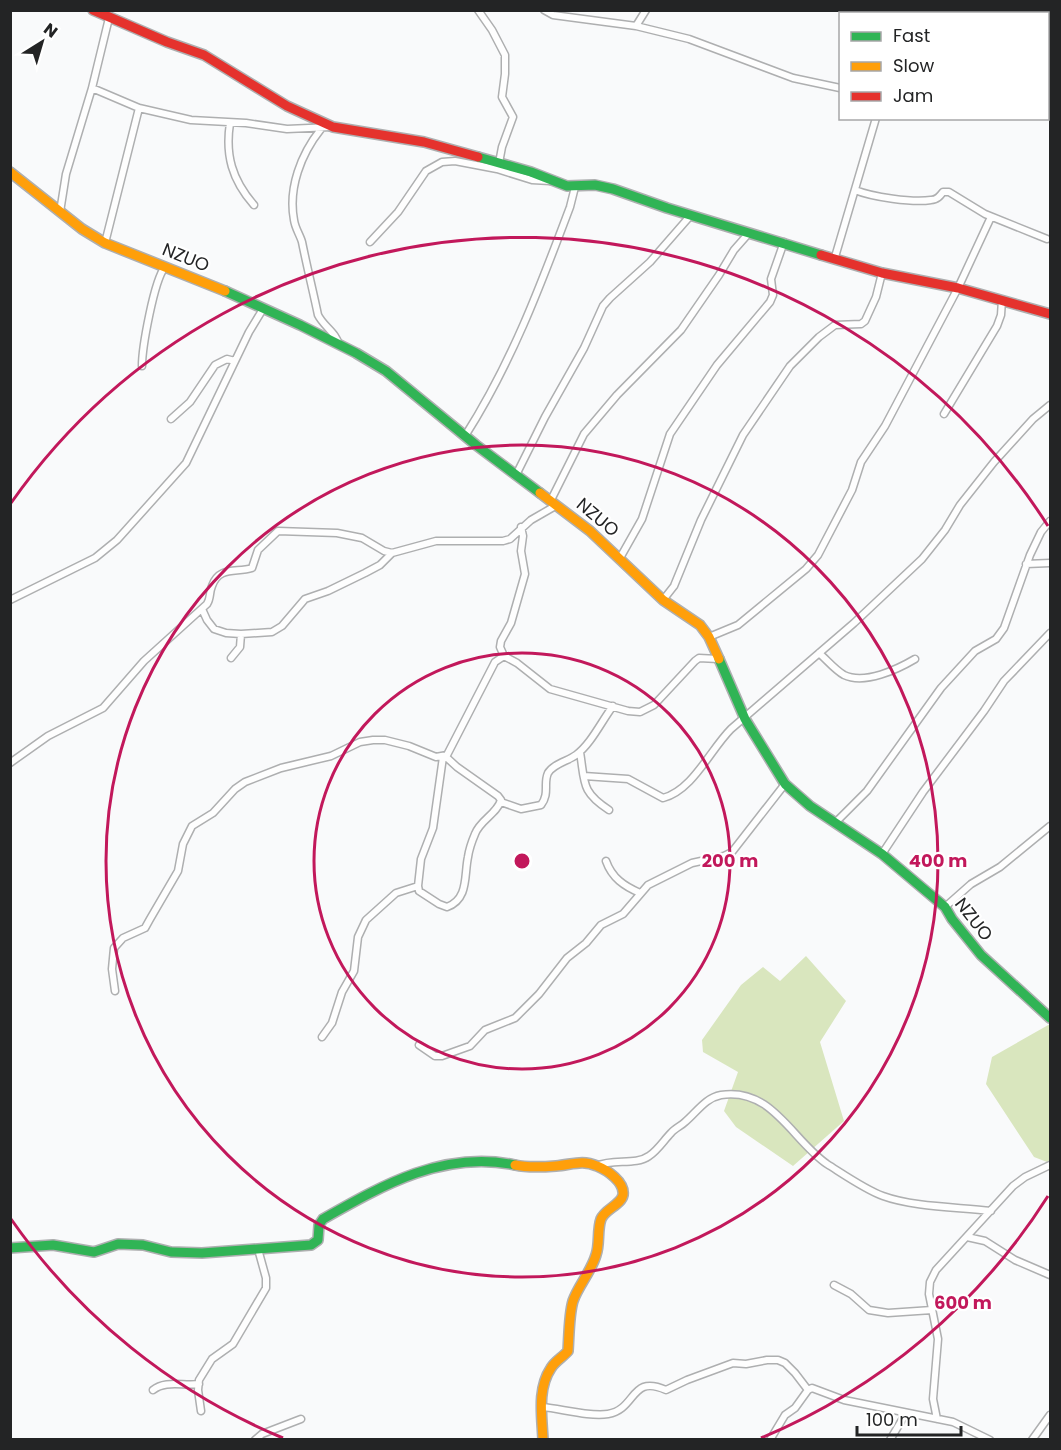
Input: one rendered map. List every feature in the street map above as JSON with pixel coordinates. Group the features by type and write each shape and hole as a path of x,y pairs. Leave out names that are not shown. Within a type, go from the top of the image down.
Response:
{"street":[{"path":"93,10 204,55 287,106 333,127 424,142 531,171 551,181"},
{"path":"478,10 505,55 505,74 501,97 513,117 499,163"},
{"path":"544,10 553,15 636,26 689,39 793,78 839,88"},
{"path":"636,26 646,10"},
{"path":"60,212 66,174 92,88 109,18"},
{"path":"92,88 140,108 191,120 246,123 287,129 333,127"},
{"path":"105,243 140,108"},
{"path":"835,257 875,120"},
{"path":"230,123 228,153 231,167 236,181 254,205"},
{"path":"321,129 298,170 292,206 294,223 300,237 318,315 337,336 339,345"},
{"path":"370,242 398,212 426,171 442,162 455,161 497,169 532,180 551,181 575,187 595,185 613,189 882,273 958,288 1050,314"},
{"name":"NZUO","path":"10,172 60,212 105,243 263,309 339,345 386,371 465,436 590,531 663,600 695,621 709,637 746,719 784,784 810,806 882,854 945,907 981,955 1050,1018"},
{"path":"465,436 489,397 522,333 570,207 575,187"},
{"path":"855,190 877,197 931,200 939,197 943,192 949,192 991,217 1047,239"},
{"path":"516,475 545,417 580,356 603,306 650,262 692,215"},
{"path":"709,637 738,625 806,569 818,555 852,490 861,462 885,426 958,288 991,217"},
{"path":"10,763 48,736 103,708 144,661 209,602 212,585 219,575 227,570 252,568 258,550 278,531 337,533 362,538 384,551 392,552 436,541 503,541 510,539 554,502 584,434 616,395 681,330 734,250 749,233"},
{"path":"620,558 642,519 670,434 717,365 770,302 771,279 784,242"},
{"path":"142,366 142,350 154,294 161,271 165,267"},
{"path":"663,600 674,586 701,520 743,435 790,366 819,337 835,325 861,324 865,321 876,297 882,273"},
{"path":"944,414 998,326 1002,300"},
{"path":"10,600 95,558 117,540 186,464 255,320 263,309"},
{"path":"171,419 182,411 196,395 215,365 227,359 235,361"},
{"path":"584,776 628,779 663,798 694,777 720,741 922,559 994,462 1033,419 1050,405"},
{"path":"836,822 867,791 941,688 975,651 996,639 1004,628 1026,564 1041,532 1050,521"},
{"path":"522,527 521,551 525,573 511,623 500,647 504,656 517,663 550,689 640,712 647,710 699,658 717,659"},
{"path":"201,609 214,629 241,634 257,634 279,629 305,599 328,591 380,565 392,552"},
{"path":"1026,564 1050,563"},
{"path":"882,854 923,792 1004,681 1050,633"},
{"path":"231,658 240,647 241,634"},
{"path":"819,653 844,675 854,678 895,670 915,659"},
{"path":"501,802 476,830 468,856 464,884 456,902 444,907 419,891 421,859 433,828 444,757 495,662 504,656"},
{"path":"115,991 112,969 114,948 123,938 140,931 150,919 178,871 183,844 192,826 213,813 245,782 281,768 331,756 360,742 373,740 396,743 436,757 444,757 498,796 501,802 522,809 541,805 546,798 549,771 580,752 613,706"},
{"path":"580,752 588,793 609,810"},
{"path":"419,1045 435,1056 442,1056 470,1046 485,1030 515,1017 539,994 567,958 586,943 602,925 623,915 640,893 655,880 692,863 732,852 784,784"},
{"path":"945,907 971,884 1000,867 1050,826"},
{"path":"606,861 609,871 617,880 640,893"},
{"path":"322,1037 332,1023 342,992 354,971 358,937 366,920 396,893 418,886"},
{"path":"597,1166 611,1161 640,1160 649,1156 672,1132 710,1099 731,1094 743,1095 764,1103 779,1115 803,1143 826,1163 879,1195 895,1200 991,1211"},
{"path":"10,1248 52,1245 94,1252 118,1244 143,1245 171,1252 202,1253 311,1245 318,1239 319,1225 323,1219 381,1186 419,1172 456,1163 496,1161 525,1167 559,1166 583,1161 597,1166 612,1175 621,1186 623,1194 621,1199 603,1215 597,1253 573,1301 568,1352 553,1365 546,1376 543,1387 543,1440"},
{"path":"937,1419 933,1399 938,1339 929,1294 930,1282 936,1270 1013,1186 1050,1164"},
{"path":"967,1237 985,1241 1015,1260 1050,1275"},
{"path":"201,1411 198,1384 206,1367 212,1359 233,1344 263,1294 266,1278 258,1249"},
{"path":"834,1285 851,1294 869,1310 888,1313 932,1310"},
{"path":"543,1407 606,1414 618,1411 638,1389 644,1386 651,1385 666,1390 733,1363 746,1364 767,1359 785,1363 808,1390"},
{"path":"153,1390 159,1385 198,1384"},
{"path":"770,1440 785,1415 795,1408 812,1388 844,1400 953,1422 990,1440"},
{"path":"890,1440 906,1413"},
{"path":"1032,1440 1050,1415"},
{"path":"255,1440 262,1434 301,1419"}],"green space":[{"path":"806,956 846,1001 820,1042 844,1121 793,1166 736,1127 724,1111 738,1072 703,1052 702,1040 741,985 763,967 780,981"},
{"path":"1050,1024 1050,1160 1047,1162 1034,1157 986,1084 992,1057"}],"traffic: fast":[{"path":"478,157 531,172 567,186 595,185 613,189 821,255"},
{"path":"225,291 300,325 386,371 476,445 540,493"},
{"path":"719,659 745,719 785,784 810,806 882,854 945,907 981,955 1050,1018"},
{"path":"10,1248 53,1245 94,1252 118,1244 143,1245 171,1252 202,1253 311,1245 318,1240 319,1225 323,1219 391,1183 415,1174 463,1162 515,1165"}],"traffic: slow":[{"path":"10,172 82,229 105,243 225,291"},
{"path":"540,493 590,531 663,600 700,625 709,637 719,659"},
{"path":"515,1165 535,1167 592,1164 606,1170 618,1181 623,1190 622,1198 601,1219 596,1255 573,1301 568,1351 553,1366 544,1385 541,1403 543,1440"}],"traffic: jam":[{"path":"93,10 167,42 204,55 287,106 333,127 424,142 478,157"},
{"path":"821,255 882,273 958,288 1050,314"}]}
